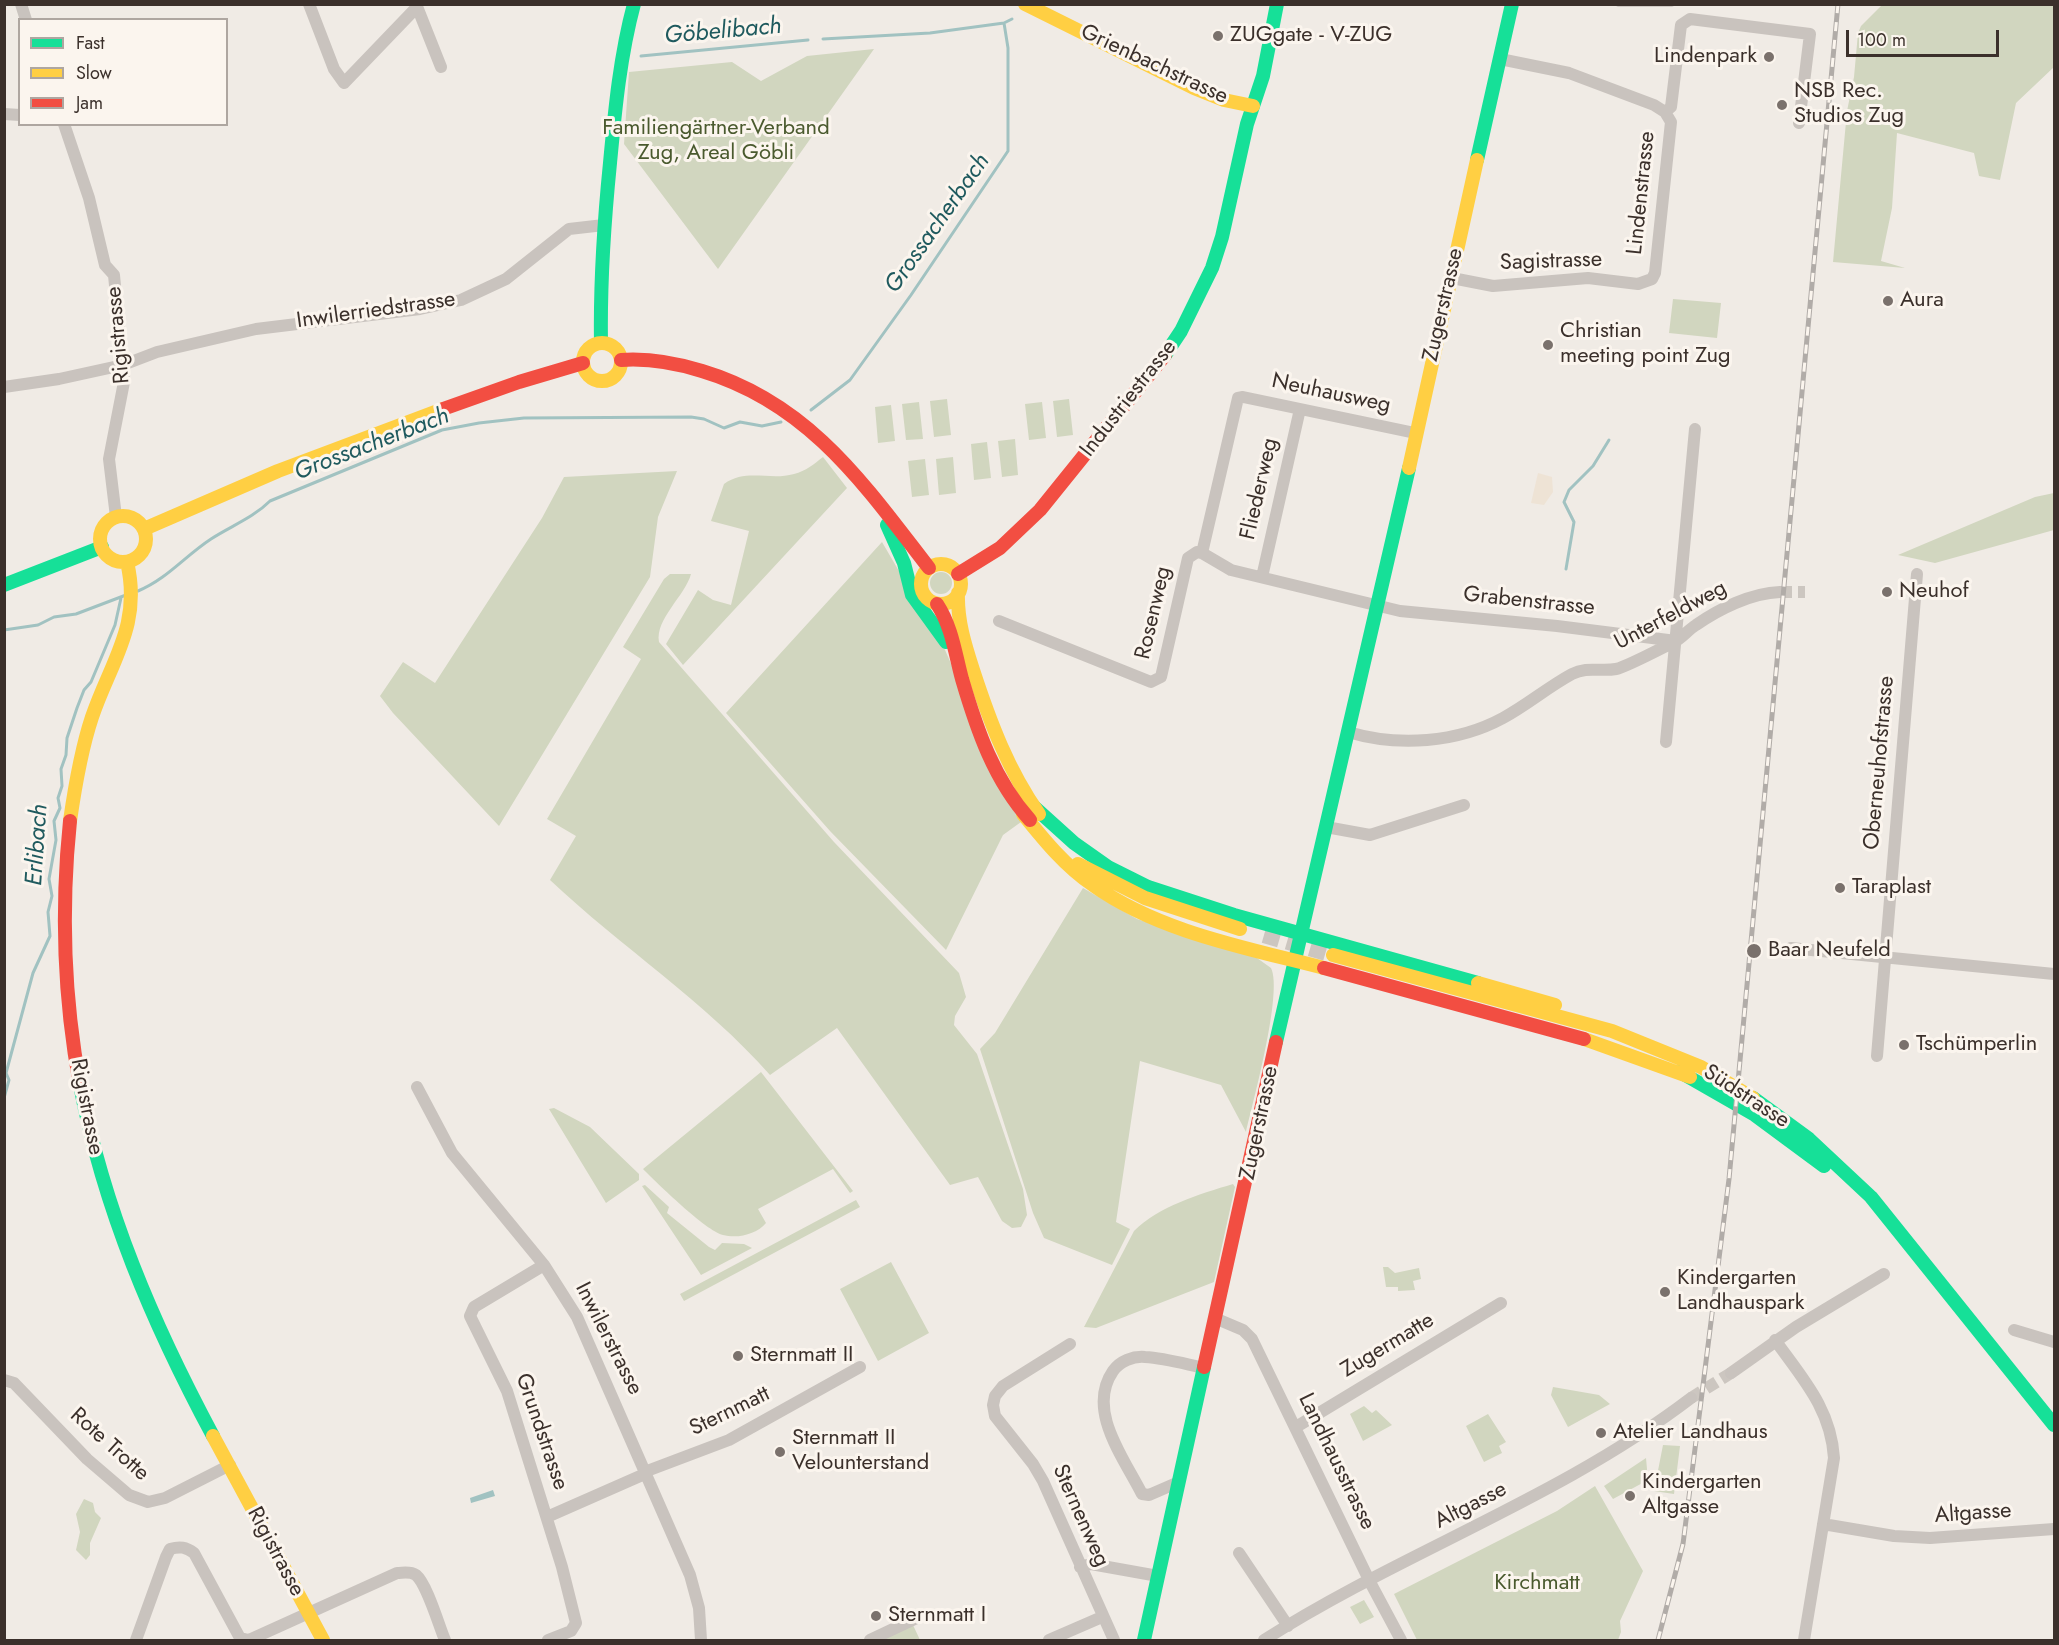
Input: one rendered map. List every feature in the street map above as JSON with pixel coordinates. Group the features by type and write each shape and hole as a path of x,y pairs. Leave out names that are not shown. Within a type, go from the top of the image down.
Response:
{"main road":[{"path":"601,343 600,271 604,225 620,65 634,4"},
{"name":"Industriestrasse","path":"958,574 1000,548 1040,510 1169,352 1212,268 1253,106 1263,76 1277,4"},
{"name":"Zugerstrasse","path":"1144,1641 1301,933 1378,606 1512,4"},
{"name":"Grienbachstrasse","path":"1028,5 1194,88 1224,100 1253,106"},
{"path":"601,343 615,348 621,360 616,375 601,381 587,373 584,363 588,349 601,343"},
{"path":"621,360 670,362 699,368 730,378 798,416 830,444 929,568"},
{"path":"144,529 242,486 382,431 539,374 584,363"},
{"path":"882,507 886,523 907,571 912,595 940,632 962,678"},
{"path":"116,517 132,518 144,529 146,539 143,549 137,557 127,562 109,557 102,547 102,529 116,517"},
{"path":"4,585 102,547"},
{"name":"Rigistrasse","path":"127,562 132,582 128,632 94,713 74,792 69,837 66,903 68,982 73,1034 86,1115 117,1226 153,1312 322,1641"},
{"path":"1264,935 1176,910 1118,886 1065,844 1028,810 986,711 958,618 960,584 958,574 945,565 929,568 921,579 921,588 925,597 937,604 949,628 962,678 992,762 1028,810 1058,856 1095,889 1113,900 1186,930 1568,1033 1690,1077"},
{"path":"937,604 952,601 958,593"},
{"path":"1028,810 1108,867 1148,887 1188,902 1564,1008 1639,1035 1685,1060"},
{"name":"Südstrasse","path":"1333,955 1612,1031 1685,1060 1760,1103 1809,1139 1871,1197 2055,1425"},
{"name":"Südstrasse","path":"1527,1009 1628,1047 1690,1077 1779,1130 1849,1188 1920,1257"}],"street":[{"path":"309,4 334,69 344,82 417,6 441,67"},
{"name":"Lindenstrasse","path":"1665,112 1671,107 1681,25 1690,19 1810,34 1799,123"},
{"name":"Lindenstrasse","path":"1500,59 1569,73 1643,100 1665,112 1671,122 1655,273 1652,279"},
{"name":"Rigistrasse","path":"65,126 89,198 105,265 114,275 123,365 123,395 109,459 116,517"},
{"name":"Inwilerriedstrasse","path":"4,387 59,379 123,365 157,352 256,329 420,309 461,300 506,279 569,229 604,225"},
{"name":"Sagistrasse","path":"1452,278 1493,286 1588,278 1638,284 1652,279"},
{"name":"Neuhausweg","path":"1238,398 1243,396 1415,433"},
{"name":"Rosenweg","path":"999,621 1151,682 1161,677 1188,558 1197,552 1202,553 1238,398"},
{"name":"Fliederweg","path":"1262,578 1299,409"},
{"path":"1666,742 1695,429"},
{"path":"1202,553 1231,570 1378,606"},
{"name":"Oberneuhofstrasse","path":"1877,1056 1917,574"},
{"name":"Unterfeldweg","path":"1348,732 1372,739 1419,741 1470,732 1502,719 1573,673 1592,668 1608,670 1620,668 1676,641 1697,624 1743,600 1780,592"},
{"name":"Grabenstrasse","path":"1378,606 1676,641"},
{"path":"1326,827 1370,835 1464,805"},
{"path":"1791,948 2055,974"},
{"name":"Inwilerstrasse","path":"417,1087 452,1153 544,1264 577,1317 647,1472 690,1575 699,1608 700,1641"},
{"name":"Grundstrasse","path":"544,1264 474,1307 470,1316 507,1391 547,1517 576,1623 571,1631 548,1641"},
{"path":"1731,1372 1775,1340 1884,1274"},
{"name":"Zugermatte","path":"1296,1427 1502,1304"},
{"name":"Landhausstrasse","path":"1217,1319 1243,1330 1252,1339 1401,1641"},
{"path":"2014,1330 2055,1342"},
{"path":"1775,1340 1820,1404 1833,1436 1833,1458 1804,1641"},
{"name":"Sternenweg","path":"1070,1344 1003,1386 995,1396 993,1405 995,1416 1033,1464 1114,1641"},
{"path":"1179,1482 1149,1496 1142,1494 1107,1426 1103,1412 1103,1392 1106,1381 1116,1367 1128,1359 1144,1356 1204,1368"},
{"name":"Sternmatt","path":"547,1517 647,1472 729,1440 860,1367"},
{"name":"Rote Trotte","path":"4,1380 14,1383 87,1459 138,1500 156,1501 165,1498 230,1465"},
{"name":"Altgasse","path":"1264,1641 1288,1626 1590,1466 1650,1428 1691,1398"},
{"name":"Altgasse","path":"1823,1524 1894,1536 1930,1538 2055,1529"},
{"name":"Rigistrasse","path":"136,1641 166,1557 170,1549 178,1546 194,1553 240,1638 249,1640 308,1615"},
{"path":"1239,1553 1288,1626"},
{"path":"1080,1567 1091,1564 1158,1576"},
{"path":"308,1615 397,1573 410,1572 417,1576 422,1585 445,1641"},
{"path":"870,1641 925,1614"},
{"path":"1049,1641 1102,1617"}],"green space":[{"path":"1882,5 2054,5 2054,67 2016,103 2000,180 1979,176 1974,153 1897,133 1892,208 1881,261 1905,268 1833,262 1847,111 1854,77 1858,33 1861,26"},
{"name":"Familiengärtner-Verband Zug, Areal Göbli","path":"874,49 718,269 624,144 629,72 732,62 761,81 807,56"},
{"path":"1673,299 1721,303 1717,338 1669,333"},
{"path":"947,399 951,435 934,437 930,401"},
{"path":"1069,399 1073,435 1057,437 1053,401"},
{"path":"919,402 923,439 906,440 902,404"},
{"path":"1042,402 1046,438 1029,440 1025,404"},
{"path":"891,405 895,441 878,443 875,407"},
{"path":"1015,439 1018,475 1002,477 998,441"},
{"path":"987,442 991,478 974,480 971,444"},
{"path":"823,457 847,488 683,665 666,644 698,590 713,600 731,605 749,531 711,521 724,484 741,477 794,474"},
{"path":"953,457 956,493 939,495 936,459"},
{"path":"925,459 929,495 912,497 908,461"},
{"path":"677,471 658,517 650,577 499,826 393,713 380,696 403,662 435,683 542,518 564,477"},
{"path":"2054,493 2054,530 1935,563 1898,555 2035,497"},
{"path":"882,542 945,650 1021,822 1003,835 946,950 830,831 726,713"},
{"path":"941,572 949,575 952,583 949,591 941,594 933,591 930,583 933,575"},
{"path":"670,574 691,574 661,625 659,642 834,842 959,973 966,997 955,1016 954,1025 977,1054 1023,1189 1027,1215 1021,1227 1012,1228 1002,1221 978,1177 950,1185 837,1028 770,1075 745,1048 691,999 550,880 576,836 547,819 641,659 623,647 664,579"},
{"path":"1083,888 1137,919 1257,958 1271,968 1274,981 1266,1048 1246,1132 1221,1085 1140,1061 1116,1222 1130,1229 1112,1265 1044,1238 1033,1213 980,1049 995,1033"},
{"path":"761,1072 853,1191 850,1193 833,1169 758,1209 766,1223 758,1230 741,1236 723,1235 715,1232 694,1216 643,1169"},
{"path":"554,1108 590,1127 639,1174 639,1180 606,1203 549,1109"},
{"path":"1233,1184 1235,1187 1214,1282 1096,1328 1084,1327 1134,1231 1144,1222 1168,1208"},
{"path":"645,1185 669,1207 667,1213 709,1247 715,1250 722,1243 744,1244 752,1248 701,1275 642,1186"},
{"path":"856,1200 860,1207 684,1301 680,1294"},
{"path":"891,1262 929,1333 878,1361 840,1289"},
{"path":"1383,1267 1388,1267 1395,1273 1419,1268 1421,1279 1413,1281 1415,1290 1398,1291 1398,1287 1386,1287"},
{"path":"1553,1387 1599,1395 1610,1404 1568,1427 1551,1395"},
{"path":"1364,1406 1372,1413 1376,1410 1392,1425 1363,1441 1350,1414"},
{"path":"1488,1414 1506,1442 1499,1446 1502,1453 1484,1462 1466,1426"},
{"path":"1663,1445 1680,1446 1674,1494 1654,1491"},
{"path":"1646,1458 1648,1480 1613,1499 1604,1486"},
{"name":"Kirchmatt","path":"1595,1486 1643,1571 1620,1621 1621,1632 1618,1640 1417,1640 1394,1594 1557,1511"},
{"path":"84,1499 93,1503 95,1512 101,1518 90,1543 90,1555 86,1560 76,1550 80,1532 76,1514"},
{"path":"1364,1600 1374,1617 1360,1624 1350,1607"},
{"path":"913,1625 920,1640 882,1640"}],"shaded area":[{"path":"1538,473 1552,477 1553,492 1544,505 1531,503"}],"water":[{"path":"493,1490 495,1496 471,1503 470,1498"}],"waterway":[{"name":"Göbelibach","path":"823,39 930,33 1004,23 1012,19"},
{"name":"Grossacherbach","path":"811,410 850,380 911,295 1008,151 1008,48 1004,23"},
{"name":"Göbelibach","path":"641,56 808,40"},
{"name":"Grossacherbach","path":"138,591 167,574 202,546 270,501 442,430 524,418 691,417 704,419 724,428 740,422 762,426 781,422"},
{"path":"1566,569 1574,522 1564,502 1569,490 1593,466 1609,440"},
{"name":"Grossacherbach","path":"4,630 38,625 54,617 76,614 126,595"},
{"name":"Erlibach","path":"4,1098 9,1080 6,1073 33,973 50,936 48,912 52,896 49,879 56,840 54,821 60,808 58,798 62,786 61,769 66,755 67,738 84,690 91,682 115,625 121,598"}],"tunnel":[{"path":"1780,592 1805,592"},
{"path":"1264,935 1333,955"},
{"path":"1691,1398 1731,1373"}],"railway":[{"path":"1618,4 1672,4"},
{"path":"1658,1640 1683,1544 1729,1179 1838,4"}],"traffic: fast":[{"path":"601,343 603,253 612,143 622,63 634,4"},
{"path":"1165,355 1181,331 1212,268 1222,237 1247,124 1263,76 1277,4"},
{"path":"1477,160 1512,4"},
{"path":"1276,1042 1409,468"},
{"path":"887,525 904,563 912,595 946,642"},
{"path":"4,585 102,547"},
{"path":"1033,806 1074,843 1108,867 1148,887 1234,915 1478,983"},
{"path":"1680,1072 1755,1115 1824,1166"},
{"path":"80,1085 102,1177 133,1265 170,1351 213,1436"},
{"path":"1753,1098 1809,1139 1871,1197 2054,1425"},
{"path":"1144,1640 1204,1367"}],"traffic: slow":[{"path":"1025,4 1194,88 1224,100 1253,106"},
{"path":"1409,468 1477,160"},
{"path":"602,343 615,349 621,362 615,375 602,381 589,375 583,362 589,349 602,343"},
{"path":"144,529 278,471 443,409"},
{"path":"123,516 139,523 146,539 139,555 123,562 107,555 100,539 107,523 123,516"},
{"path":"70,821 88,730 128,624 131,584 127,562"},
{"path":"941,564 955,570 961,584 955,598 941,604 927,598 921,584 927,570 941,564"},
{"path":"958,593 962,632 986,708 1009,763 1039,814"},
{"path":"1023,814 1073,870 1093,885 1146,915 1204,937 1324,968"},
{"path":"1078,864 1145,898 1240,929"},
{"path":"1333,955 1612,1031 1701,1067 1753,1098"},
{"path":"1478,983 1555,1005"},
{"path":"1584,1039 1690,1077"},
{"path":"213,1436 323,1640"}],"traffic: jam":[{"path":"958,574 1000,548 1040,510 1165,355"},
{"path":"621,360 652,360 692,368 740,385 773,403 804,425 857,477 929,568"},
{"path":"443,409 519,382 583,363"},
{"path":"937,604 950,631 962,679 988,754 1006,788 1030,820"},
{"path":"70,821 65,920 67,987 80,1085"},
{"path":"1324,968 1584,1039"},
{"path":"1204,1367 1276,1042"}],"place":[{"name":"ZUGgate - V-ZUG","path":"1218,36"},
{"name":"Lindenpark","path":"1769,57"},
{"name":"NSB Rec. Studios Zug","path":"1782,105"},
{"name":"Aura","path":"1888,301"},
{"name":"Christian meeting point Zug","path":"1548,345"},
{"name":"Neuhof","path":"1887,592"},
{"name":"Taraplast","path":"1840,888"},
{"name":"Baar Neufeld","path":"1754,951"},
{"name":"Tschümperlin","path":"1904,1045"},
{"name":"Kindergarten Landhauspark","path":"1665,1292"},
{"name":"Sternmatt II","path":"738,1356"},
{"name":"Atelier Landhaus","path":"1601,1433"},
{"name":"Sternmatt II Velounterstand","path":"780,1452"},
{"name":"Kindergarten Altgasse","path":"1630,1496"},
{"name":"Sternmatt I","path":"876,1616"}]}
